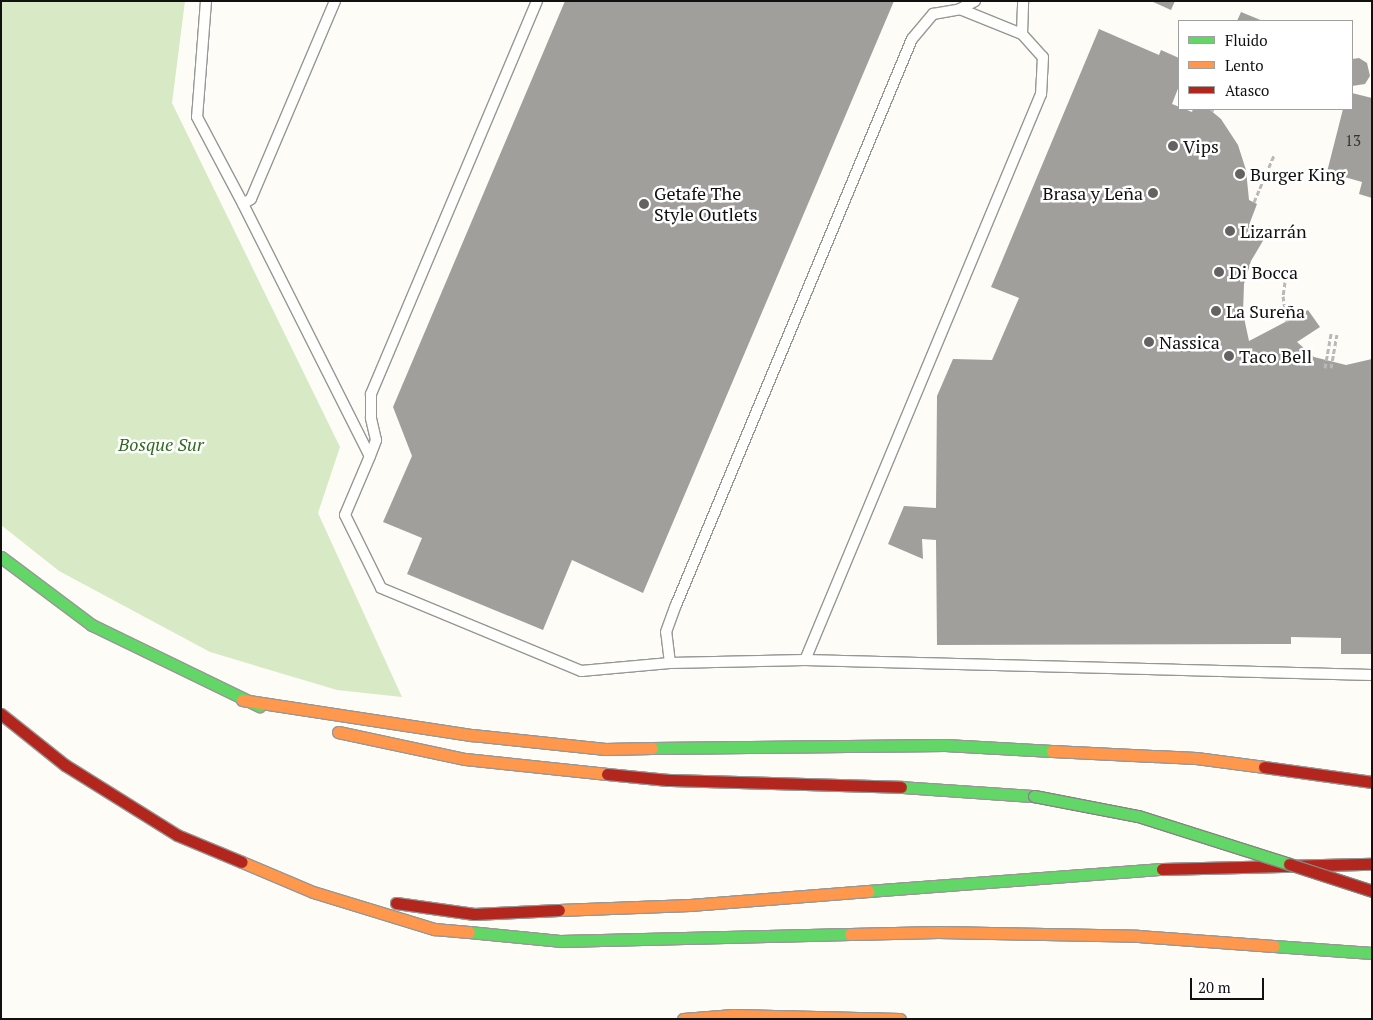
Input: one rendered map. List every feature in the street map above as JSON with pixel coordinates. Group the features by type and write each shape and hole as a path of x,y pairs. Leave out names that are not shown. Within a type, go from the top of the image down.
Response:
{"highway":[{"path":"1,557 92,625 242,700 317,726 465,758 668,780 933,788 1034,796 1138,816 1372,890"},
{"path":"242,700 472,735 605,749 945,745 1196,758 1372,782"},
{"path":"1,714 65,765 178,835 313,892 434,929 560,941 948,932 1138,936 1372,953"},
{"path":"313,892 474,914 690,905 1176,868 1372,864"},
{"path":"683,1019 733,1015 900,1019"}],"lane":[{"path":"206,1 198,117 370,456"},
{"path":"243,204 251,199 335,1"},
{"path":"537,1 371,394 371,418 376,440 345,515 381,588 582,671 670,663 805,660 1372,675"},
{"path":"670,663 666,632 676,605 912,39 933,14 960,9 975,1"},
{"path":"1022,34 1023,1"},
{"path":"805,660 1041,94 1043,57 1022,34 960,9"}],"path":[{"path":"1254,202 1274,155"},
{"path":"1285,282 1283,296 1287,322"},
{"path":"1325,368 1331,334"},
{"path":"1331,368 1337,335"}],"green space":[{"name":"Bosque Sur","path":"1,1 185,1 172,103 340,447 318,513 402,697 337,690 210,652 59,571 1,525"}],"building":[{"name":"Getafe The Style Outlets","path":"565,1 894,1 643,593 572,560 543,630 407,574 422,538 383,522 412,456 393,407"},
{"path":"1151,1 1175,1 1171,10"},
{"path":"1241,12 1261,20 1237,20"},
{"name":"Nassica","path":"1099,29 1159,55 1161,50 1178,58 1178,89 1172,104 1178,106 1178,110 1192,112 1193,110 1210,110 1221,119 1238,145 1246,170 1249,200 1257,204 1249,225 1264,239 1251,261 1244,284 1243,313 1249,341 1308,310 1320,327 1297,342 1314,357 1346,365 1372,359 1372,654 1341,654 1341,638 1291,637 1291,644 937,645 936,540 922,539 923,559 888,544 904,506 936,508 937,396 953,359 992,360 1019,298 991,287"},
{"path":"1359,58 1367,63 1370,76 1365,84 1353,86 1353,59"},
{"path":"1353,93 1372,98 1372,198 1359,194 1362,182 1327,172 1343,110 1353,110"}],"traffic: fast":[{"path":"1,557 92,625 259,706"},
{"path":"652,748 945,745 1052,751"},
{"path":"901,787 1034,796"},
{"path":"1034,796 1138,816 1289,864"},
{"path":"868,891 1162,869"},
{"path":"469,932 560,941 850,934"},
{"path":"1274,946 1372,953"}],"traffic: slow":[{"path":"242,700 472,735 605,749 652,748"},
{"path":"338,732 465,759 607,774"},
{"path":"1052,751 1196,758 1264,767"},
{"path":"242,862 313,892 434,929 469,932"},
{"path":"559,910 690,905 868,891"},
{"path":"850,934 938,932 1138,936 1274,946"},
{"path":"683,1019 733,1015 900,1019"}],"traffic: jam":[{"path":"1,714 65,765 177,835 242,862"},
{"path":"1264,767 1372,782"},
{"path":"607,774 668,780 901,787"},
{"path":"1289,864 1372,891"},
{"path":"1162,869 1372,864"},
{"path":"396,903 474,914 559,910"}],"place":[{"name":"Vips","path":"1173,146"},
{"name":"Burger King","path":"1240,174"},
{"name":"Brasa y Leña","path":"1153,193"},
{"name":"Getafe The Style Outlets","path":"644,204"},
{"name":"Lizarrán","path":"1230,231"},
{"name":"Di Bocca","path":"1219,272"},
{"name":"La Sureña","path":"1216,311"},
{"name":"Nassica","path":"1149,342"},
{"name":"Taco Bell","path":"1229,356"}]}
